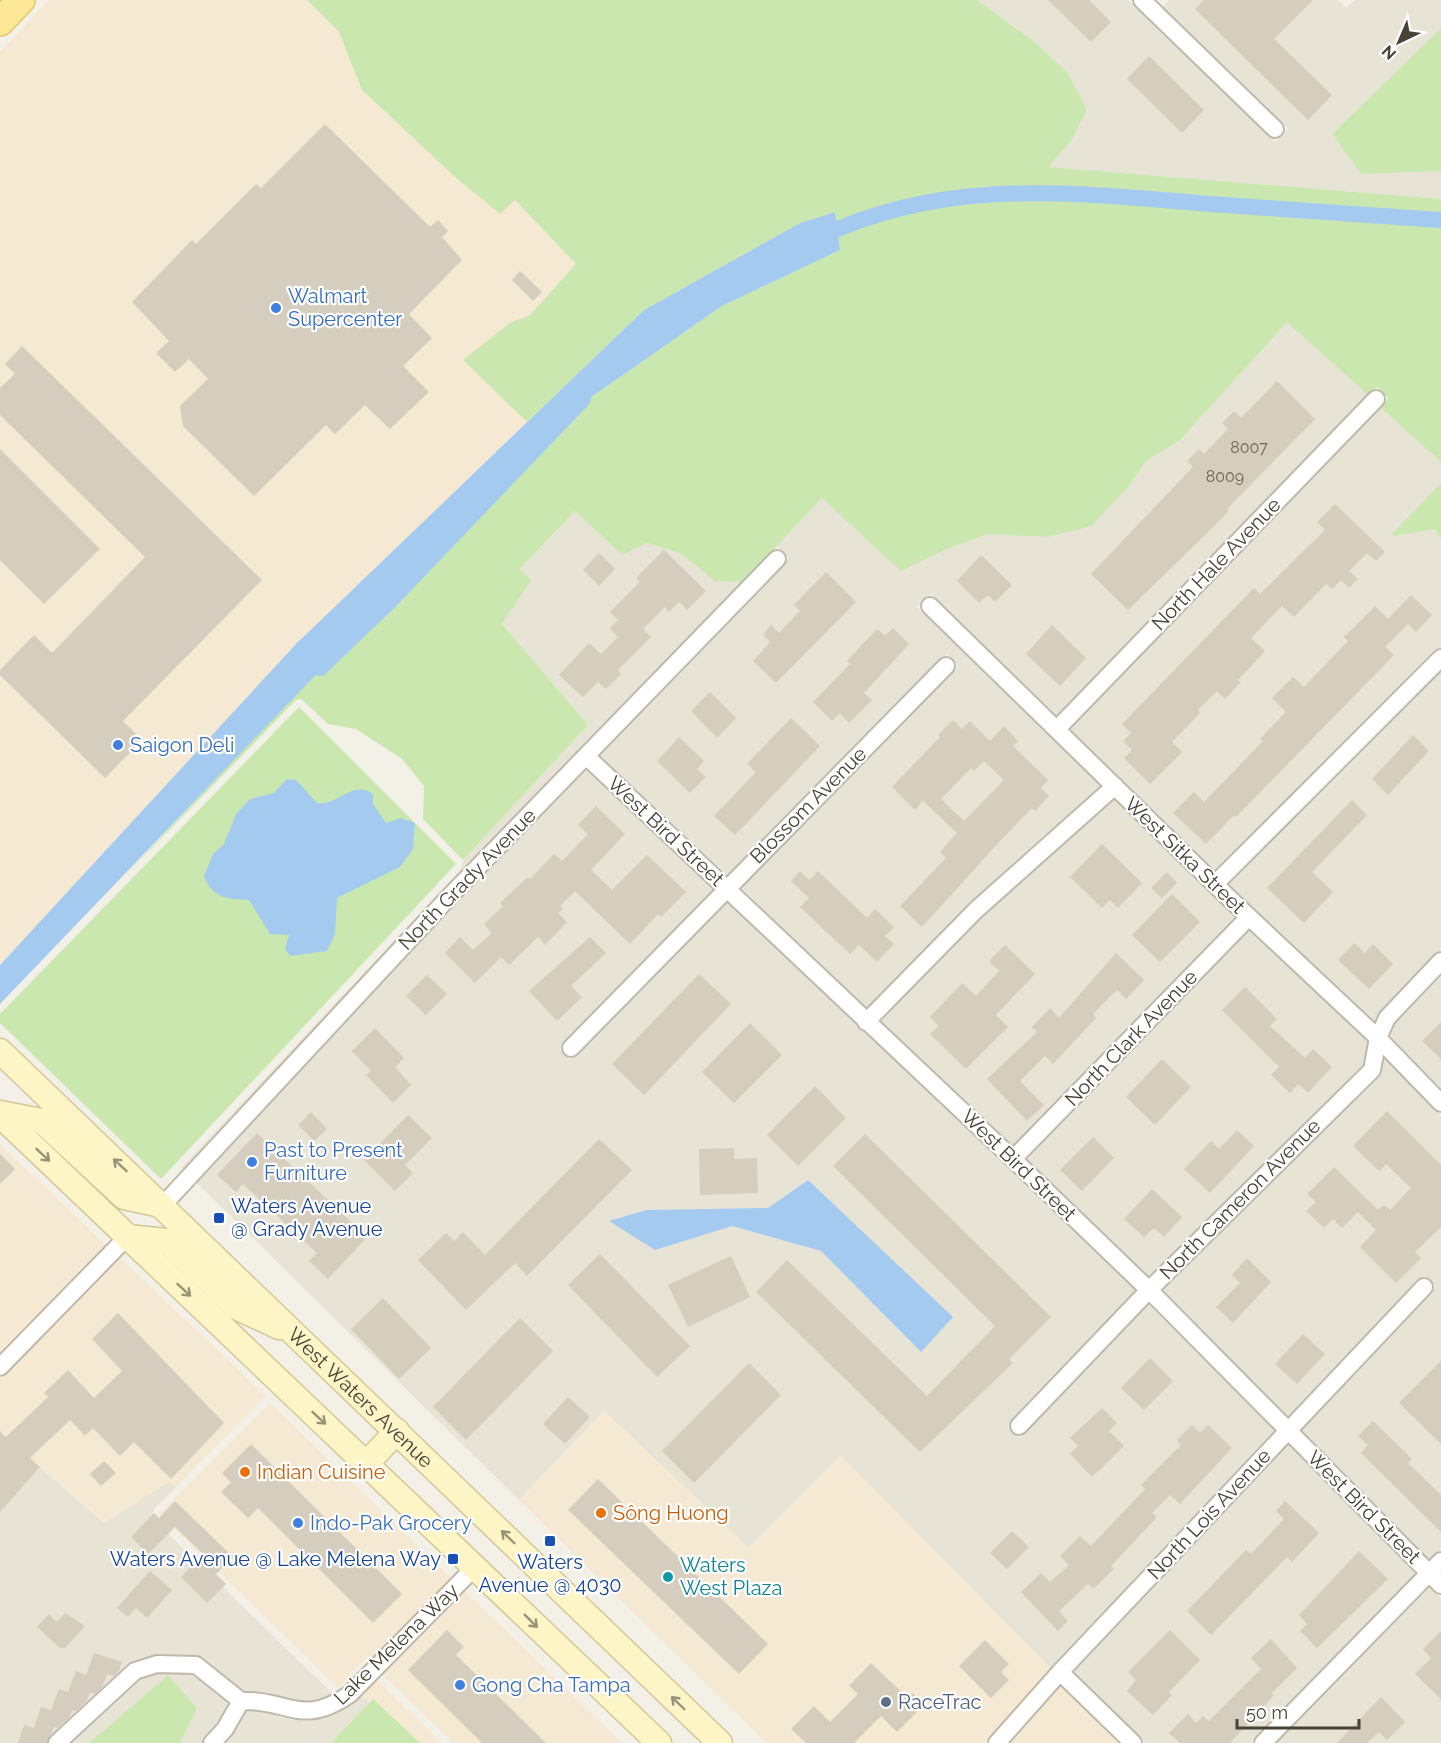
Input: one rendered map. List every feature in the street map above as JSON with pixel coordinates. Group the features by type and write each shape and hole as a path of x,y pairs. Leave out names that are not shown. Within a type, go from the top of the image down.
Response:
{"main road":[{"path":"0,22 21,0"},
{"name":"West Waters Avenue","path":"0,1051 163,1205 720,1743"},
{"path":"0,1114 42,1121 124,1197 163,1205"},
{"path":"0,1114 659,1743"},
{"path":"127,1237 167,1241 236,1307 300,1338"},
{"path":"367,1463 397,1431"}],"street":[{"path":"1150,3 1275,129"},
{"name":"North Hale Avenue","path":"1056,729 1376,399"},
{"name":"North Grady Avenue","path":"163,1205 449,897 777,559"},
{"name":"West Sitka Street","path":"930,606 1249,917 1378,1038 1441,1103"},
{"path":"1215,884 1441,658"},
{"name":"Blossom Avenue","path":"571,1048 946,666"},
{"name":"West Bird Street","path":"586,756 1013,1158 1149,1290 1435,1579"},
{"path":"866,1022 976,910 1115,786"},
{"name":"North Clark Avenue","path":"1013,1158 1249,917"},
{"name":"North Cameron Avenue","path":"1019,1426 1149,1290 1372,1070 1378,1038 1387,1018 1441,961"},
{"path":"0,1367 127,1237"},
{"name":"North Lois Avenue","path":"997,1743 1060,1672 1424,1287"},
{"path":"1263,1743 1435,1579 1441,1561"},
{"name":"Lake Melena Way","path":"241,1701 263,1701 287,1710 305,1712 330,1707 350,1694 476,1566"},
{"path":"57,1743 135,1671 157,1664 196,1665 241,1701 225,1729 212,1743"},
{"path":"1060,1672 1132,1743"}],"shaded area":[{"path":"49,0 307,0 339,32 362,90 455,177 500,214 515,200 576,264 529,316 511,322 463,360 527,422 296,644 0,965 0,52"},
{"path":"977,0 1128,0 1275,142 1288,128 1163,7 1169,0 1338,0 1346,8 1355,0 1441,0 1441,28 1332,134 1361,174 1441,171 1441,199 1047,167 1071,141 1086,110 1068,73 1036,43"},
{"path":"1287,321 1368,395 1057,716 931,594 917,607 1102,786 970,903 866,1009 740,887 958,666 947,654 728,875 599,755 789,558 777,546 772,551 822,498 944,550 988,534 1048,537 1128,487 1146,461 1180,440"},
{"path":"1380,407 1441,462 1441,483 1392,534 1395,536 1435,529 1441,540 1441,647 1215,871 1069,728"},
{"path":"575,511 622,555 647,543 680,553 715,581 742,582 443,891 184,1170 181,1168 461,869 463,860 588,725 502,624 530,580 520,570"},
{"path":"1441,670 1441,949 1381,1012 1375,1023 1227,883"},
{"path":"585,769 714,889 559,1049 571,1060 727,900 1136,1291 1007,1427 1019,1438 1148,1303 1276,1432 1051,1669 841,1456 749,1548 604,1411 519,1500 196,1182 455,902","holes":["808,1180 921,1351 821,1251 732,1226 695,1236 610,1221 646,1210 768,1208"]},
{"path":"1114,798 1237,918 1014,1146 879,1021 981,916"},
{"path":"1249,930 1369,1042 1364,1066 1149,1278 1026,1158"},
{"path":"1441,973 1441,1089 1389,1035 1394,1022"},
{"path":"1383,1057 1441,1116 1441,1549 1430,1561 1300,1430 1436,1286 1424,1275 1289,1418 1161,1289 1378,1076"},
{"path":"0,1144 107,1246 0,1355"},
{"path":"119,1257 266,1396 176,1487 169,1482 104,1523 0,1431 0,1379"},
{"path":"270,1403 622,1743 453,1743 366,1658 338,1688 159,1514"},
{"path":"604,1411 749,1548 841,1456 1051,1669 985,1743 766,1743 519,1500"},
{"path":"0,1432 104,1523 170,1481 176,1487 154,1509 152,1516 154,1520 334,1695 328,1699 306,1703 290,1701 267,1692 244,1693 202,1658 159,1655 129,1664 46,1743 0,1743"},
{"path":"1287,1444 1417,1574 1251,1743 1146,1743 1072,1671"},
{"path":"1429,1586 1441,1598 1441,1743 1275,1743"},
{"path":"157,1673 192,1674 229,1705 218,1724 201,1743 180,1743 197,1708 168,1675 89,1743 68,1743 139,1679"},
{"path":"376,1679 441,1743 420,1743 373,1699 370,1702 360,1696"},
{"path":"1060,1685 1119,1743 1008,1743"},
{"path":"360,1696 370,1702 331,1743 224,1743 245,1710 260,1709 283,1718 306,1721 335,1715"}],"green space":[{"path":"307,0 977,0 1036,43 1068,73 1087,110 1071,141 1048,167 1441,199 1441,462 1380,407 1388,398 1377,387 1368,395 1287,322 1180,440 1146,461 1128,487 1091,526 1048,537 988,534 944,550 901,571 822,498 743,582 715,581 680,553 647,543 622,555 575,511 520,569 531,580 502,624 588,725 463,860 423,819 424,786 402,759 356,729 328,724 301,699 296,700 121,880 317,671 564,416 722,306 840,250 835,212 800,223 644,310 527,422 463,360 511,322 529,316 576,264 515,200 500,214 455,177 362,90 339,32"},
{"path":"1441,28 1441,171 1361,174 1332,134"},
{"path":"1441,483 1441,540 1435,529 1394,536 1392,534"},
{"path":"299,707 456,864 161,1179 0,1023 0,1014"},
{"path":"168,1675 197,1708 180,1743 89,1743"},
{"path":"373,1699 420,1743 331,1743"}],"water":[{"path":"835,212 840,250 722,306 564,416 0,1004 0,965 296,644 644,310 800,223"},
{"path":"287,779 296,780 317,803 332,801 352,791 366,790 373,794 373,804 386,823 401,818 415,823 413,849 400,867 337,898 335,934 327,951 290,956 285,949 289,935 270,934 249,900 228,898 216,893 204,876 213,854 224,844 236,814 250,799 274,793"},
{"path":"808,1180 953,1317 921,1352 821,1251 732,1226 655,1250 609,1221 646,1210 768,1208"}],"building":[{"path":"1048,0 1089,0 1111,22 1091,42"},
{"path":"1204,0 1313,0 1274,39 1332,95 1308,120 1195,9"},
{"path":"1149,56 1204,110 1182,133 1127,79"},
{"name":"Walmart Supercenter","path":"325,124 430,227 438,220 448,231 442,237 462,260 409,314 432,338 403,366 429,392 390,429 365,405 335,434 326,425 254,496 183,426 180,406 208,379 189,359 175,372 156,353 169,341 132,302 192,240 196,244 256,184 261,188"},
{"path":"520,271 542,292 533,301 512,280"},
{"path":"22,346 262,580 123,721 142,740 105,778 0,675 0,670 34,635 52,653 145,557 0,415 0,388 15,374 5,364"},
{"path":"1277,381 1315,419 1227,509 1229,511 1128,610 1091,574 1193,467 1187,461 1199,449 1204,454 1228,429 1222,423 1234,411 1241,418"},
{"path":"0,449 100,549 44,604 0,560"},
{"path":"1335,504 1385,552 1376,561 1367,553 1349,571 1358,579 1349,588 1341,580 1332,589 1326,584 1294,617 1282,606 1251,638 1265,651 1238,680 1241,682 1225,699 1217,691 1198,710 1200,713 1172,742 1182,752 1150,784 1124,758 1132,750 1123,741 1131,733 1122,724 1254,588 1260,594 1325,530 1317,522"},
{"path":"664,550 706,591 687,610 679,602 669,612 665,607 643,629 651,637 618,670 621,674 606,689 598,682 583,697 559,675 589,643 601,654 618,637 610,628 618,620 610,612 640,582 636,578"},
{"path":"599,553 615,569 599,586 583,570"},
{"path":"981,555 1012,585 995,602 988,595 979,603 957,581"},
{"path":"826,572 856,602 776,683 753,661 770,642 763,635 771,625 779,633 800,611 794,605"},
{"path":"1411,595 1432,615 1416,632 1408,624 1385,647 1394,655 1236,817 1234,815 1206,844 1173,813 1194,792 1204,802 1263,741 1260,739 1286,712 1272,698 1293,677 1304,687 1348,641 1344,637 1375,606 1388,619"},
{"path":"1052,625 1086,658 1060,686 1026,654"},
{"path":"893,628 909,644 864,693 872,700 849,723 840,713 832,721 813,702 850,664 847,661 877,629 885,636"},
{"path":"710,692 736,718 717,738 691,711"},
{"path":"791,718 820,746 735,835 714,816 756,772 747,764"},
{"path":"953,720 962,729 970,721 990,741 1004,726 1018,741 1013,746 1048,780 1041,788 1049,796 1035,811 1032,808 1000,841 922,927 900,906 946,858 940,852 957,833 923,801 915,810 892,787 940,737 938,735","holes":["984,761 1004,780 964,821 941,799 971,768 974,771"]},
{"path":"1413,735 1429,751 1388,795 1372,779"},
{"path":"679,737 704,761 697,769 706,777 690,793 657,761"},
{"path":"1352,800 1367,815 1312,872 1333,892 1304,923 1267,888"},
{"path":"596,806 625,834 591,870 612,890 647,855 686,892 661,917 658,914 630,944 575,891 560,906 563,909 558,913 567,922 545,945 538,937 509,965 501,957 475,983 445,953 460,937 473,950 492,933 484,924 503,906 500,903 528,877 530,879 554,854 562,861 571,852 588,834 578,825"},
{"path":"1102,844 1142,883 1118,908 1110,900 1102,908 1070,877"},
{"path":"800,871 809,880 818,871 867,918 875,909 894,927 885,936 894,944 877,962 859,945 850,954 800,907 809,898 791,881"},
{"path":"1167,872 1177,883 1162,898 1151,888"},
{"path":"1172,894 1200,922 1160,962 1132,935"},
{"path":"590,937 606,953 571,986 582,997 557,1021 529,991"},
{"path":"1354,943 1365,953 1373,944 1393,964 1369,989 1338,960"},
{"path":"1005,945 1035,974 996,1015 1008,1027 966,1069 930,1034 939,1026 930,1017 962,983 976,996 999,971 989,961"},
{"path":"1116,953 1144,980 1126,999 1117,990 1093,1014 1096,1018 1053,1064 1045,1056 1020,1081 1044,1105 1027,1121 987,1079 1037,1032 1032,1027 1050,1008 1059,1018"},
{"path":"699,974 731,1004 644,1095 612,1064"},
{"path":"427,975 447,994 426,1015 406,996"},
{"path":"1245,987 1277,1019 1270,1026 1305,1058 1313,1049 1332,1067 1308,1093 1298,1084 1290,1093 1271,1075 1279,1067 1222,1010"},
{"path":"1441,1022 1441,1059 1422,1041"},
{"path":"750,1023 782,1055 734,1103 702,1072"},
{"path":"375,1028 404,1058 395,1067 411,1085 393,1103 366,1075 371,1071 352,1051"},
{"path":"1162,1059 1191,1087 1155,1125 1126,1097"},
{"path":"815,1086 846,1118 798,1166 767,1135"},
{"path":"1387,1111 1441,1165 1441,1227 1415,1252 1421,1258 1396,1283 1360,1247 1376,1230 1358,1212 1342,1228 1333,1219 1324,1228 1306,1211 1316,1202 1307,1194 1334,1167 1378,1210 1384,1205 1390,1210 1411,1188 1386,1164 1379,1171 1353,1146"},
{"path":"311,1112 327,1129 314,1141 298,1125"},
{"path":"408,1115 432,1138 405,1165 413,1173 395,1191 364,1160"},
{"path":"1237,1130 1254,1146 1210,1193 1184,1169 1211,1141 1219,1149"},
{"path":"257,1133 367,1237 328,1279 309,1261 317,1253 243,1184 236,1192 217,1175"},
{"path":"865,1134 1051,1317 1009,1359 1013,1363 920,1452 756,1292 787,1260 927,1396 995,1326 833,1166"},
{"path":"1093,1137 1114,1158 1082,1191 1060,1170"},
{"path":"599,1139 632,1170 527,1276 515,1263 466,1310 418,1260 446,1233 454,1241 463,1232 485,1255"},
{"path":"734,1148 734,1159 757,1158 758,1193 700,1195 699,1149"},
{"path":"0,1154 15,1169 0,1184"},
{"path":"1152,1189 1182,1217 1164,1237 1154,1228 1144,1237 1124,1219"},
{"path":"600,1254 690,1346 657,1377 568,1285"},
{"path":"731,1256 750,1297 688,1327 668,1285"},
{"path":"1247,1258 1271,1282 1233,1323 1216,1307 1240,1283 1232,1275"},
{"path":"383,1298 431,1348 399,1379 351,1329"},
{"path":"118,1313 224,1423 171,1479 134,1442 120,1456 93,1428 85,1436 70,1420 30,1458 40,1467 0,1512 0,1431 6,1437 48,1397 44,1393 68,1370 94,1398 122,1371 92,1339"},
{"path":"520,1318 553,1351 466,1440 433,1407"},
{"path":"1303,1334 1325,1354 1297,1384 1275,1364"},
{"path":"1150,1358 1173,1381 1144,1410 1121,1388"},
{"path":"1441,1361 1441,1444 1399,1403"},
{"path":"749,1363 781,1395 694,1483 662,1451"},
{"path":"568,1397 590,1417 565,1444 543,1424"},
{"path":"1102,1408 1117,1423 1109,1431 1124,1446 1092,1477 1070,1454 1078,1446 1070,1438"},
{"path":"1373,1421 1412,1459 1408,1463 1441,1495 1441,1532 1361,1453 1368,1445 1358,1436"},
{"path":"1192,1425 1200,1433 1208,1425 1232,1448 1180,1504 1170,1495 1152,1513 1157,1517 1111,1566 1114,1569 1093,1589 1088,1584 1059,1611 1068,1621 1058,1631 1021,1592 1041,1573 1050,1582 1069,1565 1060,1556 1080,1536 1091,1546 1145,1489 1141,1485 1181,1445 1177,1440"},
{"path":"251,1444 402,1594 373,1623 258,1508 248,1518 221,1492 231,1482 222,1473"},
{"path":"104,1461 116,1473 101,1486 90,1474"},
{"name":"Waters West Plaza","path":"598,1479 768,1644 739,1674 568,1510"},
{"path":"175,1501 233,1557 216,1574 226,1584 207,1603 181,1577 203,1554 175,1527 148,1554 131,1537 154,1513 159,1518"},
{"path":"1285,1501 1319,1533 1292,1562 1287,1557 1211,1635 1187,1611 1246,1550 1251,1554 1284,1519 1276,1511"},
{"path":"1012,1531 1029,1547 1007,1569 990,1553"},
{"path":"1359,1551 1388,1579 1317,1648 1300,1631 1307,1624 1299,1615"},
{"path":"150,1571 172,1590 147,1618 136,1608 128,1617 117,1608"},
{"path":"65,1613 85,1626 65,1648 60,1648 37,1627 49,1614 57,1622"},
{"path":"447,1630 464,1647 456,1655 546,1743 482,1743 408,1670"},
{"path":"1170,1630 1200,1660 1169,1692 1172,1695 1153,1715 1127,1691 1136,1680 1128,1672"},
{"path":"1441,1631 1441,1699 1415,1674 1431,1658 1423,1649"},
{"path":"1271,1639 1297,1668 1272,1693 1274,1695 1230,1743 1180,1743 1169,1733 1188,1714 1196,1723 1203,1716 1209,1721 1261,1669 1251,1658"},
{"path":"985,1640 1009,1664 1001,1672 1009,1680 991,1698 959,1666"},
{"path":"94,1653 122,1662 119,1671 114,1676 107,1674 102,1687 95,1694 90,1692 86,1702 76,1711 72,1710 70,1717 57,1728 54,1727 47,1743 18,1743 24,1725 34,1728 41,1707 51,1710 59,1689 68,1692 76,1671 86,1675"},
{"name":"RaceTrac","path":"871,1663 908,1698 913,1693 924,1705 897,1732 881,1716 854,1743 806,1743 791,1729 814,1706 830,1722 858,1694 849,1686"},
{"path":"1381,1697 1405,1722 1387,1740 1379,1732 1367,1743 1337,1743"}],"waterway":[{"path":"818,238 866,218 914,205 962,197 1011,194 1109,196 1441,220"},
{"path":"320,668 389,602 583,399"}],"place":[{"name":"Walmart Supercenter","path":"276,308"},
{"name":"Saigon Deli","path":"118,745"},
{"name":"Past to Present Furniture","path":"252,1162"},
{"name":"Waters Avenue @ Grady Avenue","path":"219,1218"},
{"name":"Indian Cuisine","path":"245,1472"},
{"name":"Sông Huong","path":"601,1513"},
{"name":"Indo-Pak Grocery","path":"298,1523"},
{"name":"Waters Avenue @ 4030","path":"550,1541"},
{"name":"Waters Avenue @ Lake Melena Way","path":"453,1559"},
{"name":"Waters West Plaza","path":"668,1577"},
{"name":"Gong Cha Tampa","path":"460,1685"},
{"name":"RaceTrac","path":"886,1702"}]}
